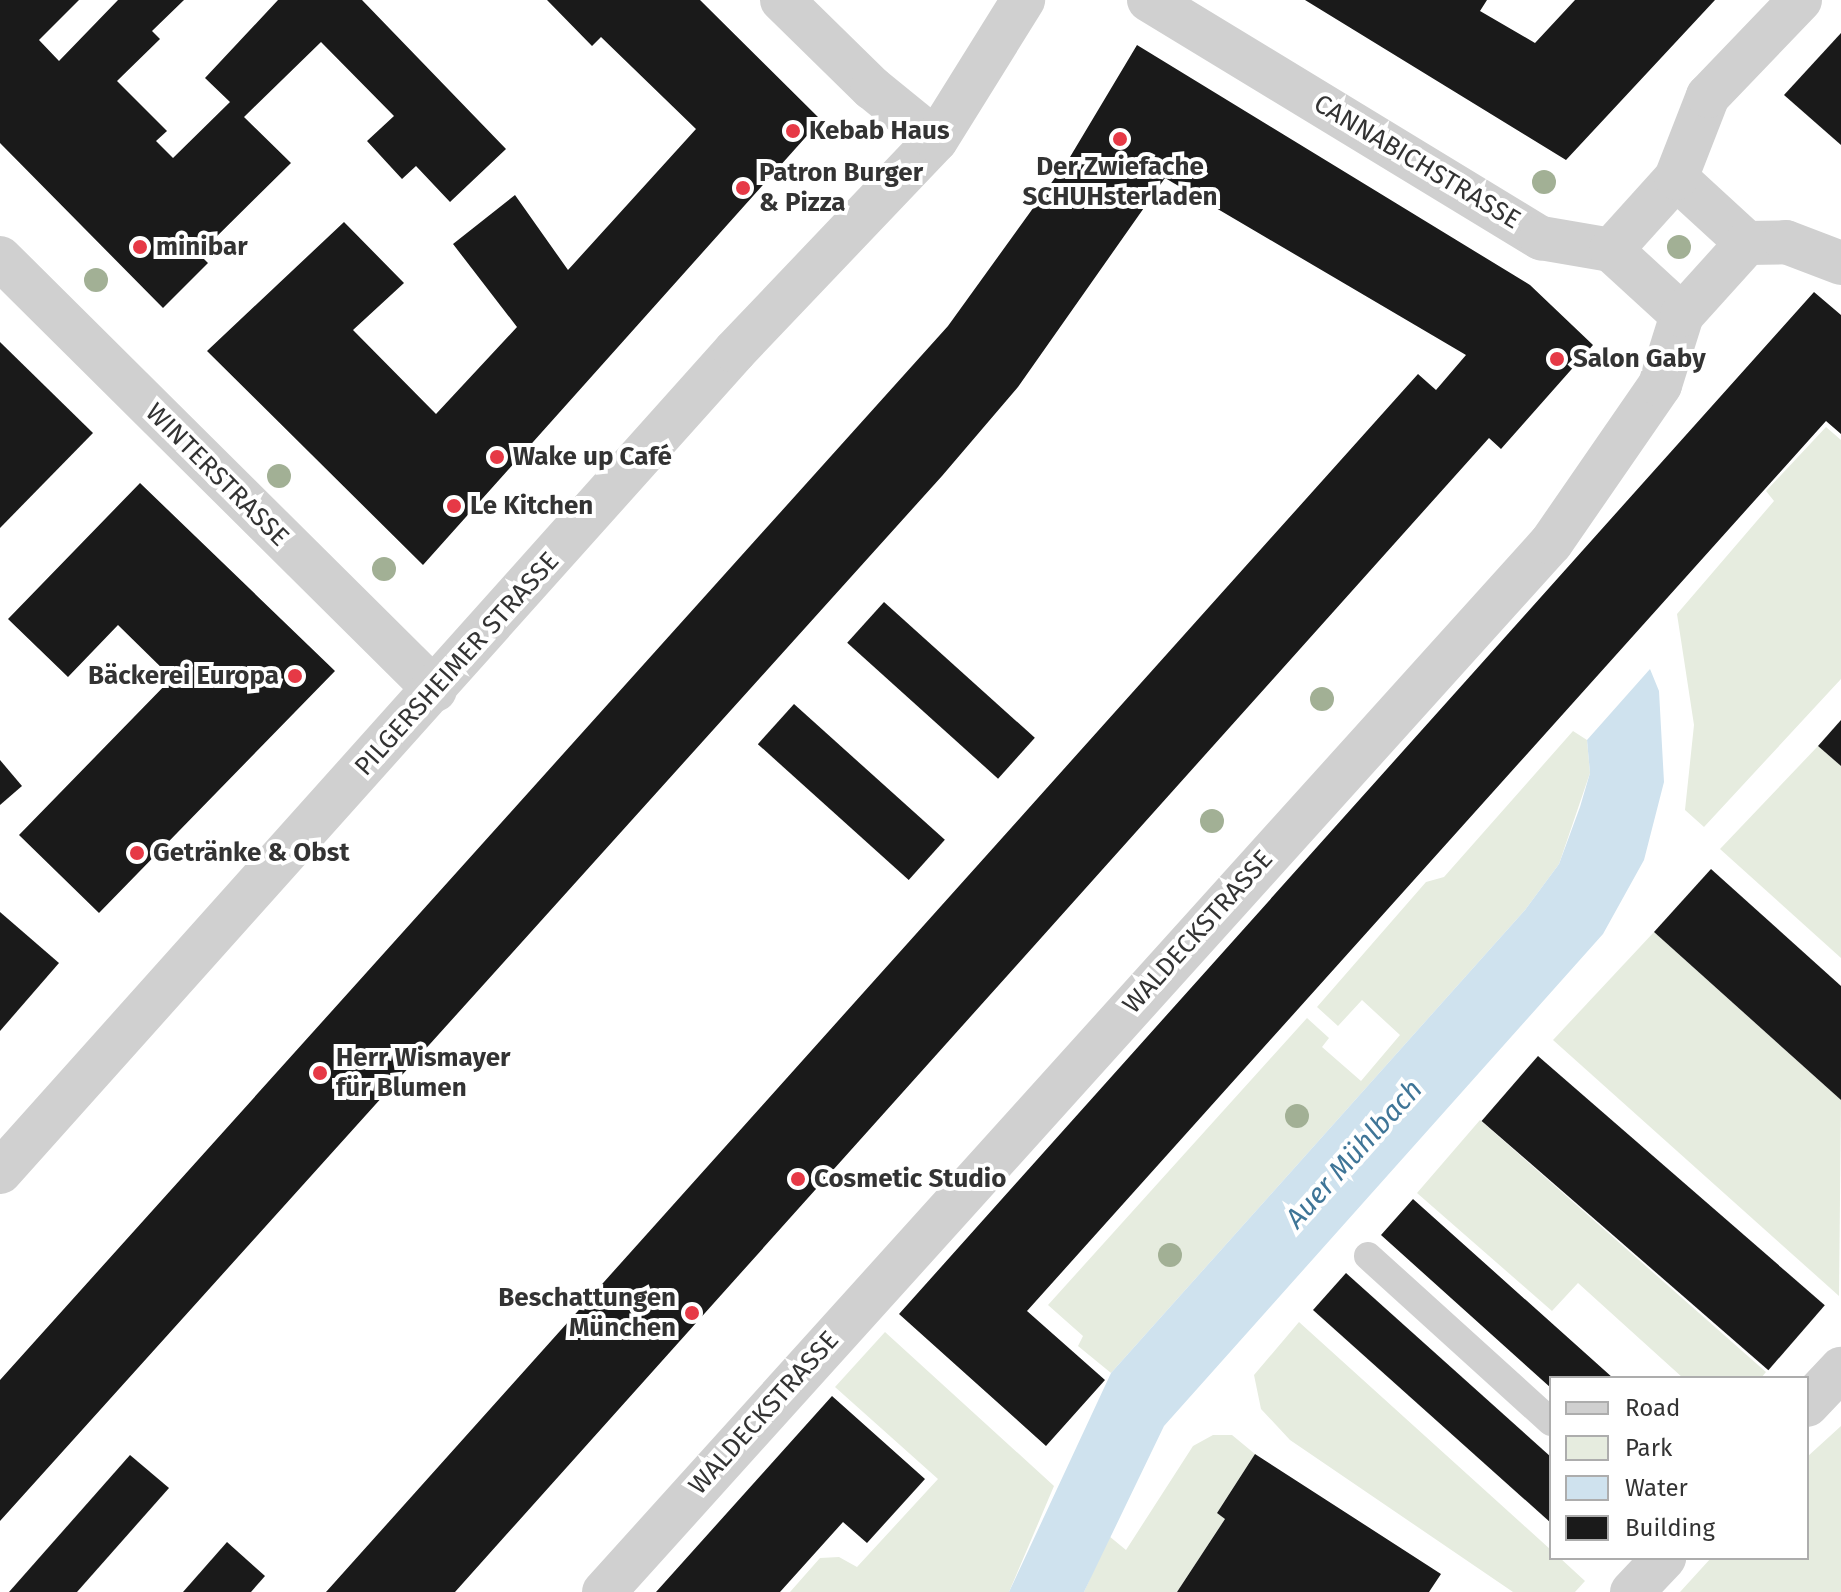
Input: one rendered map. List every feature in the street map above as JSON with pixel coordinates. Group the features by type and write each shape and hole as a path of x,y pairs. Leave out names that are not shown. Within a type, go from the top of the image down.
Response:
{"street":[{"path":"782,0 872,88 936,140"},
{"name":"PILGERSHEIMER STRASSE","path":"0,1172 435,690 735,351 936,140 1023,0"},
{"name":"CANNABICHSTRASSE","path":"1149,0 1541,238 1611,250"},
{"path":"1682,315 1611,250 1676,178 1708,96 1800,0"},
{"path":"1676,178 1747,243 1786,242 1841,263"},
{"name":"WALDECKSTRASSE","path":"604,1592 1551,543 1660,385 1682,315 1747,243"},
{"name":"WINTERSTRASSE","path":"0,258 435,690"},
{"path":"1809,1403 1841,1369"},
{"path":"1632,1592 1662,1560"}],"lane":[{"path":"1368,1256 1549,1420"}],"green space":[{"path":"1826,427 1841,440 1841,679 1704,827 1685,810 1694,725 1677,614 1774,501 1766,491"},
{"path":"1573,731 1587,740 1590,773 1559,864 1525,910 1111,1373 1078,1346 1083,1336 1048,1305 1307,1018 1329,1038 1322,1047 1361,1081 1400,1035 1362,1000 1338,1026 1317,1007 1426,882 1444,877"},
{"path":"1818,746 1841,766 1841,958 1720,849"},
{"path":"1654,932 1841,1100 1839,1296 1553,1040"},
{"path":"1480,1120 1766,1372 1763,1376 1681,1376 1578,1283 1552,1311 1417,1193"},
{"path":"1299,1322 1549,1548 1549,1560 1562,1560 1585,1581 1575,1592 1513,1592 1290,1440 1261,1409 1254,1375"},
{"path":"885,1332 1054,1486 1009,1592 790,1592 820,1558 839,1557 857,1567 938,1479 835,1387"},
{"path":"1841,1426 1841,1592 1680,1592 1709,1560 1809,1560 1809,1455"},
{"path":"1213,1435 1232,1435 1255,1454 1217,1513 1225,1519 1177,1592 1084,1592 1109,1536 1126,1550 1193,1446"}],"water":[{"name":"Auer Mühlbach","path":"1650,669 1659,691 1664,782 1644,860 1603,934 1164,1426 1084,1592 1009,1592 1111,1373 1525,910 1559,864 1580,807 1590,773 1587,740"}],"building":[{"path":"0,0 79,0 39,40 59,61 118,0 184,0 152,31 160,39 117,81 167,131 156,141 173,158 230,102 205,78 278,0 362,0 506,149 450,202 416,166 402,179 367,141 394,116 321,42 244,117 291,163 199,254 208,263 163,308 0,143"},
{"path":"547,0 700,0 821,120 423,565 207,351 344,222 404,283 353,330 436,414 517,327 453,244 515,195 568,270 696,129 601,37 592,46"},
{"path":"1305,0 1487,0 1480,11 1535,43 1575,0 1715,0 1566,160"},
{"path":"1841,33 1841,145 1784,95"},
{"path":"1137,45 1530,285 1593,345 1501,449 1489,438 455,1592 326,1592 1418,374 1436,390 1466,355 1165,178 1018,387 942,476 0,1521 0,1380 948,326 1070,157"},
{"path":"1814,292 1841,315 1841,434 1826,421 1027,1311 1105,1380 1046,1446 899,1314"},
{"path":"0,342 93,433 0,528"},
{"path":"140,483 335,671 99,913 19,835 172,678 118,625 68,677 8,619"},
{"path":"884,602 1035,738 998,779 847,643"},
{"path":"794,704 945,840 909,880 758,744"},
{"path":"1841,720 1841,766 1818,746"},
{"path":"0,760 22,786 0,805"},
{"path":"1711,869 1841,986 1841,1100 1654,932"},
{"path":"0,912 59,963 0,1031"},
{"path":"1538,1056 1825,1305 1768,1370 1482,1121"},
{"path":"1413,1199 1611,1376 1549,1376 1549,1386 1381,1235"},
{"path":"1346,1273 1549,1455 1549,1521 1313,1310"},
{"path":"832,1396 925,1479 867,1543 843,1522 780,1592 656,1592"},
{"path":"1255,1454 1441,1574 1429,1592 1177,1592 1225,1519 1217,1513"},
{"path":"130,1455 169,1488 77,1592 9,1592"},
{"path":"227,1542 265,1576 251,1592 183,1592"}],"place":[{"name":"Kebab Haus","path":"793,131"},
{"name":"Der Zwiefache SCHUHsterladen","path":"1120,139"},
{"name":"Patron Burger & Pizza","path":"743,188"},
{"name":"minibar","path":"140,247"},
{"name":"Salon Gaby","path":"1557,359"},
{"name":"Wake up Café","path":"497,457"},
{"name":"Le Kitchen","path":"454,506"},
{"name":"Bäckerei Europa","path":"295,676"},
{"name":"Getränke & Obst","path":"137,853"},
{"name":"Herr Wismayer für Blumen","path":"320,1073"},
{"name":"Cosmetic Studio","path":"798,1179"},
{"name":"Beschattungen München","path":"692,1313"}]}
